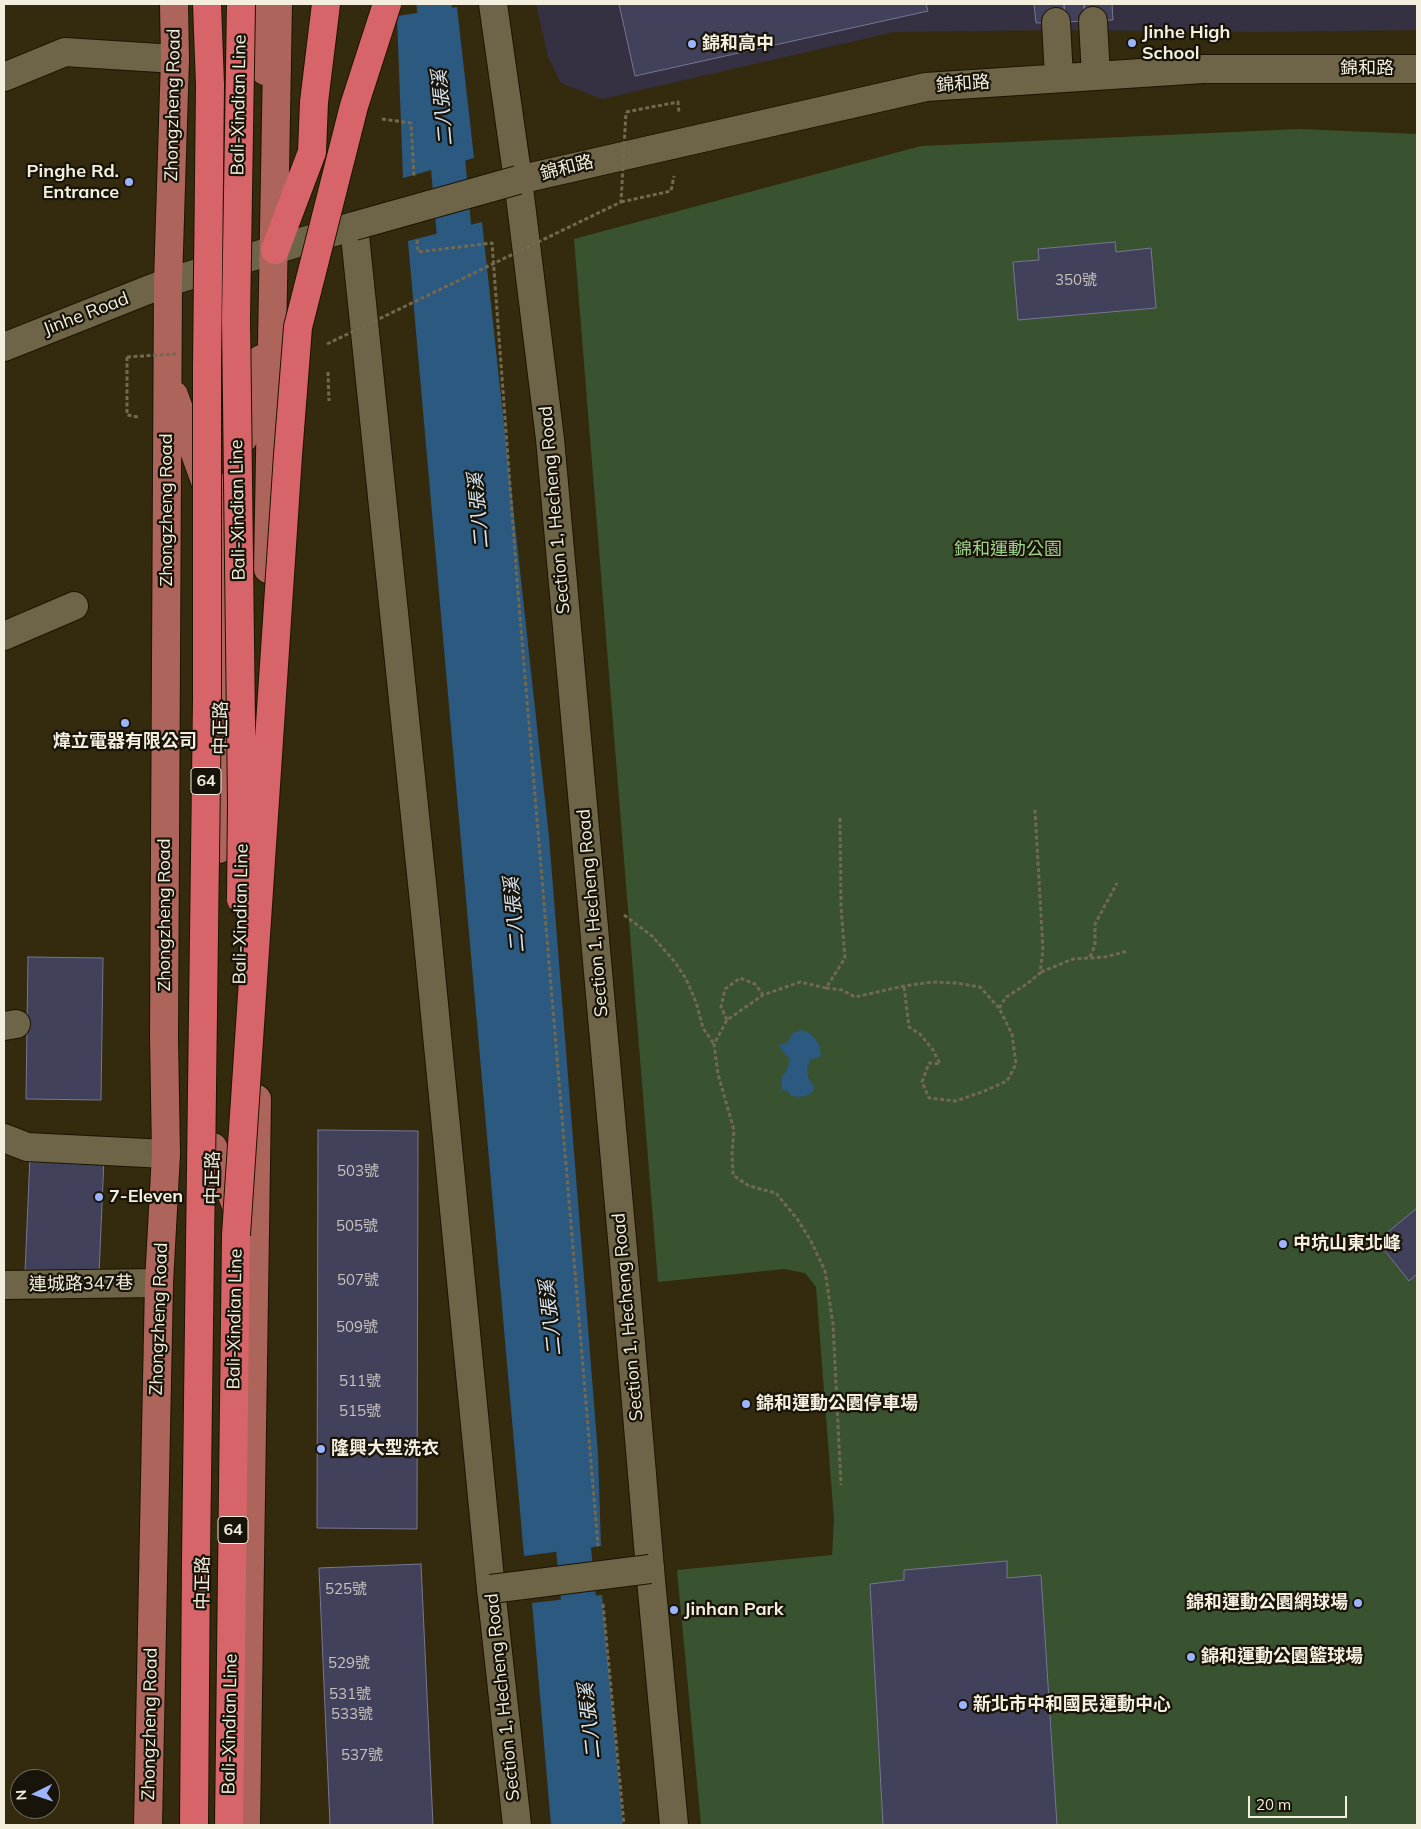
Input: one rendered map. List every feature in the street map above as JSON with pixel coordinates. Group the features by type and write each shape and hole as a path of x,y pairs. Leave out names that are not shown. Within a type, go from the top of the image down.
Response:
{"highway":[{"name":"Bali-Xindian Line","path":"194,1825 207,700 207,367 210,85 207,4"},
{"name":"Bali-Xindian Line","path":"229,1825 245,1244 236,319 241,4"},
{"path":"275,250 312,152 314,102 326,4"},
{"path":"245,1244 287,464 298,327 354,106 387,4"}],"main road":[{"name":"Zhongzheng Road","path":"148,1825 159,1284 166,1154 164,1028 173,365 168,282 175,59 174,4"},
{"path":"173,120 195,4"},
{"path":"253,4 276,128"},
{"path":"246,1825 245,1244 274,299 278,4"},
{"path":"223,530 274,299"},
{"path":"173,365 223,530"},
{"name":"中正路","path":"201,1825 200,1728 213,1147 223,530"},
{"path":"213,1147 245,1244"}],"street":[{"name":"Section 1, Hecheng Road","path":"493,4 518,180 550,439 674,1825"},
{"path":"1093,21 1096,76"},
{"path":"1056,22 1059,78"},
{"path":"4,77 65,52 175,59"},
{"name":"錦和路","path":"354,226 518,180 926,86 1203,69 1417,69"},
{"path":"168,282 354,226"},
{"name":"Section 1, Hecheng Road","path":"354,226 427,932 491,1589 517,1825"},
{"name":"Jinhe Road","path":"4,347 168,282"},
{"path":"4,636 74,606"},
{"path":"4,1138 28,1147 166,1154"},
{"name":"連城路347巷","path":"4,1285 159,1284"},
{"path":"491,1589 650,1569"}],"path":[{"path":"327,345 620,202 626,112"},
{"path":"376,118 411,123 414,182"},
{"path":"417,232 418,252 492,243 518,594 598,1546"},
{"path":"127,356 173,365"},
{"path":"1036,810 1043,950 1040,973"},
{"path":"826,988 844,958 841,907 840,818"},
{"path":"1090,957 1095,945 1095,924 1117,883"},
{"path":"590,890 652,936 675,962 686,979 696,1002 702,1028 714,1044 718,1074 734,1130 733,1175 749,1186 776,1193 798,1220 811,1241 825,1271 833,1324 841,1484"},
{"path":"999,1008 1006,997 1040,973 1073,959 1105,957 1128,952"},
{"path":"727,1020 721,1008 724,989 740,978 755,984 763,994"},
{"path":"714,1044 727,1020 763,994 800,982 842,990 855,997 904,986 933,982 956,983 980,987 999,1008 1012,1034 1016,1064 1007,1081 956,1101 929,1098 922,1082 929,1063 940,1064 933,1050 920,1034 909,1027 904,986"},
{"path":"602,1595 624,1825"}],"shaded area":[{"name":"錦和高中","path":"536,4 1417,4 1417,30 894,32 602,99 561,83 548,57"}],"green space":[{"name":"錦和運動公園","path":"1300,129 1417,134 1417,1825 701,1825 677,1570 832,1555 834,1520 816,1287 805,1273 784,1269 658,1282 574,239 921,146"}],"water":[{"path":"457,7 474,158 403,178 397,16"},
{"path":"482,222 549,837 598,1454 601,1546 524,1556 408,241"},
{"path":"802,1030 811,1034 819,1044 821,1056 810,1060 807,1069 808,1077 814,1086 813,1092 799,1097 791,1096 788,1091 781,1090 782,1076 786,1072 790,1060 778,1045 787,1043 793,1033"},
{"path":"602,1595 623,1825 551,1825 532,1603"}],"building":[{"path":"619,4 926,4 928,11 635,76"},
{"path":"1034,4 1064,4 1065,22 1036,23"},
{"path":"1064,4 1084,4 1085,21 1065,22"},
{"path":"1084,4 1112,4 1113,20 1085,21"},
{"path":"1115,242 1116,252 1151,248 1156,308 1018,320 1013,262 1039,260 1038,249"},
{"path":"28,957 103,958 101,1100 26,1099"},
{"path":"318,1130 418,1131 417,1529 317,1528"},
{"path":"30,1156 104,1158 99,1274 25,1272"},
{"path":"1417,1208 1417,1274 1409,1281 1377,1241"},
{"name":"新北市中和國民運動中心","path":"1007,1561 1007,1578 1041,1575 1057,1825 883,1825 870,1584 904,1580 904,1570"},
{"path":"421,1564 433,1825 330,1825 319,1568"}],"waterway":[{"name":"二八張溪","path":"434,4 439,57"},
{"name":"二八張溪","path":"444,118 458,276"},
{"name":"二八張溪","path":"569,1503 583,1645"}],"place":[{"name":"Jinhe High School","path":"1132,43"},
{"name":"錦和高中","path":"692,44"},
{"name":"Pinghe Rd. Entrance","path":"129,182"},
{"name":"煒立電器有限公司","path":"125,723"},
{"name":"7-Eleven","path":"99,1197"},
{"name":"中坑山東北峰","path":"1283,1244"},
{"name":"錦和運動公園停車場","path":"746,1404"},
{"name":"隆興大型洗衣","path":"321,1449"},
{"name":"錦和運動公園網球場","path":"1358,1603"},
{"name":"Jinhan Park","path":"674,1610"},
{"name":"錦和運動公園籃球場","path":"1191,1657"},
{"name":"新北市中和國民運動中心","path":"963,1705"}]}
